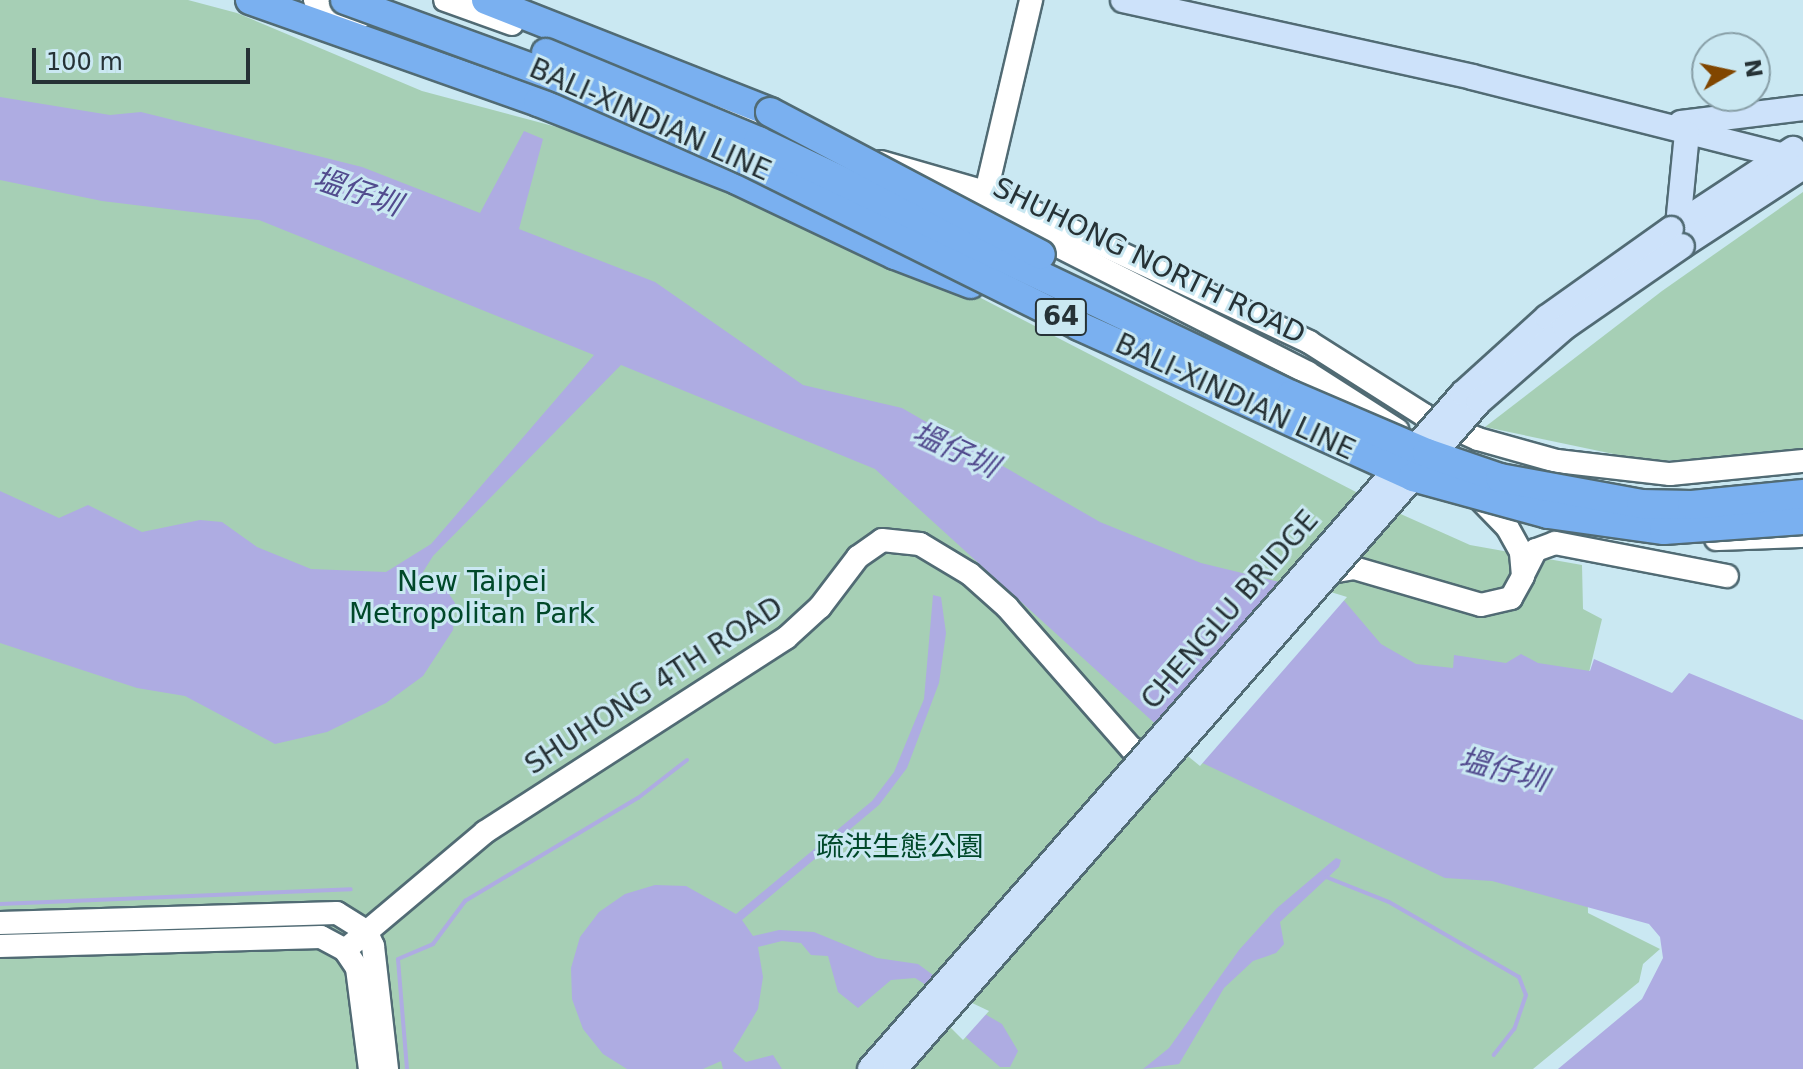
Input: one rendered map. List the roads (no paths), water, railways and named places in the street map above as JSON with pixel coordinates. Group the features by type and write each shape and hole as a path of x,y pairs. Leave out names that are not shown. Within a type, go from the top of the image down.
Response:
{"highway":[{"path":"250,0 538,102 737,180 895,255 1079,326"},
{"name":"BALI-XINDIAN LINE","path":"345,0 562,79 745,160 1079,326 1289,425 1468,495 1548,514 1664,530 1803,520"},
{"name":"BALI-XINDIAN LINE","path":"402,0 587,68 758,141 1291,395 1500,478 1641,504 1692,505 1803,494"},
{"path":"486,0 770,112 1103,288 1174,337"}],"main road":[{"path":"1123,0 1472,77 1651,125 1799,156"},
{"path":"1651,125 1803,108"},
{"path":"1677,233 1687,133"},
{"path":"1677,233 1799,156"},
{"name":"CHENGLU BRIDGE","path":"870,1069 1463,393 1547,317 1677,233"},
{"name":"CHENGLU BRIDGE","path":"895,1069 1479,402 1677,233"}],"street":[{"name":"SHUHONG NORTH ROAD","path":"315,0 423,37 744,165 985,199 1308,373 1515,507 1670,541 1803,536"},
{"name":"SHUHONG NORTH ROAD","path":"445,0 625,65 789,138 985,199 1309,342 1424,415 1478,439 1557,461 1670,474 1803,461"},
{"path":"985,199 1031,0"},
{"path":"1441,460 1515,538 1523,576"},
{"name":"SHUHONG 4TH ROAD","path":"345,950 485,832 776,646 820,607 858,557 882,540 920,544 970,574 1007,607 1131,748 1147,755 1162,748 1306,583 1333,570 1354,568 1481,605 1511,598 1523,576"},
{"path":"1523,576 1536,550 1555,543 1727,576"},
{"path":"0,923 311,910 337,913 366,931 376,963 387,1069"},
{"path":"0,946 289,934 321,937 345,950 361,989 370,1069"}],"water":[{"name":"塭仔圳","path":"0,97 110,115 141,112 362,167 480,213 524,131 543,139 519,229 655,282 803,385 902,408 1100,522 1201,563 1341,597 1381,644 1416,664 1453,668 1454,655 1506,663 1521,654 1538,663 1590,671 1594,659 1672,693 1689,673 1803,720 1803,1069 1558,1069 1642,999 1663,958 1660,937 1649,924 1492,881 1445,878 1194,759 875,469 621,365 433,556 423,572 426,583 447,591 455,603 453,630 423,676 386,703 327,732 275,744 185,696 137,688 0,643 0,491 59,518 88,505 142,532 200,520 222,522 257,547 311,569 386,572 431,544 594,355 259,220 102,201 0,180"},
{"path":"933,595 941,597 946,633 939,683 907,768 879,805 742,920 753,936 779,930 814,932 877,958 918,964 933,975 926,985 915,978 891,980 858,1008 838,992 828,956 811,955 801,943 782,941 758,947 763,977 758,1009 733,1051 746,1062 773,1055 782,1069 723,1069 721,1061 703,1069 627,1069 603,1054 583,1029 572,999 571,968 580,937 599,912 625,894 655,885 686,886 736,914 872,801 894,772 924,699"},
{"path":"1336,858 1341,860 1339,867 1280,922 1284,944 1276,953 1253,961 1224,988 1179,1064 1143,1069 1169,1048 1239,950 1277,908"},
{"path":"971,1006 1002,1024 1018,1051 1010,1067 1000,1067 953,1026"}],"waterway":[{"path":"407,1069 398,959 433,944 465,901 638,798 687,760"},
{"path":"1326,877 1389,902 1519,977 1526,995 1514,1029 1494,1055"},
{"path":"0,904 351,889"}],"park label":[{"name":"New Taipei Metropolitan Park","path":"472,598"},
{"name":"疏洪生態公園","path":"900,847"}]}
